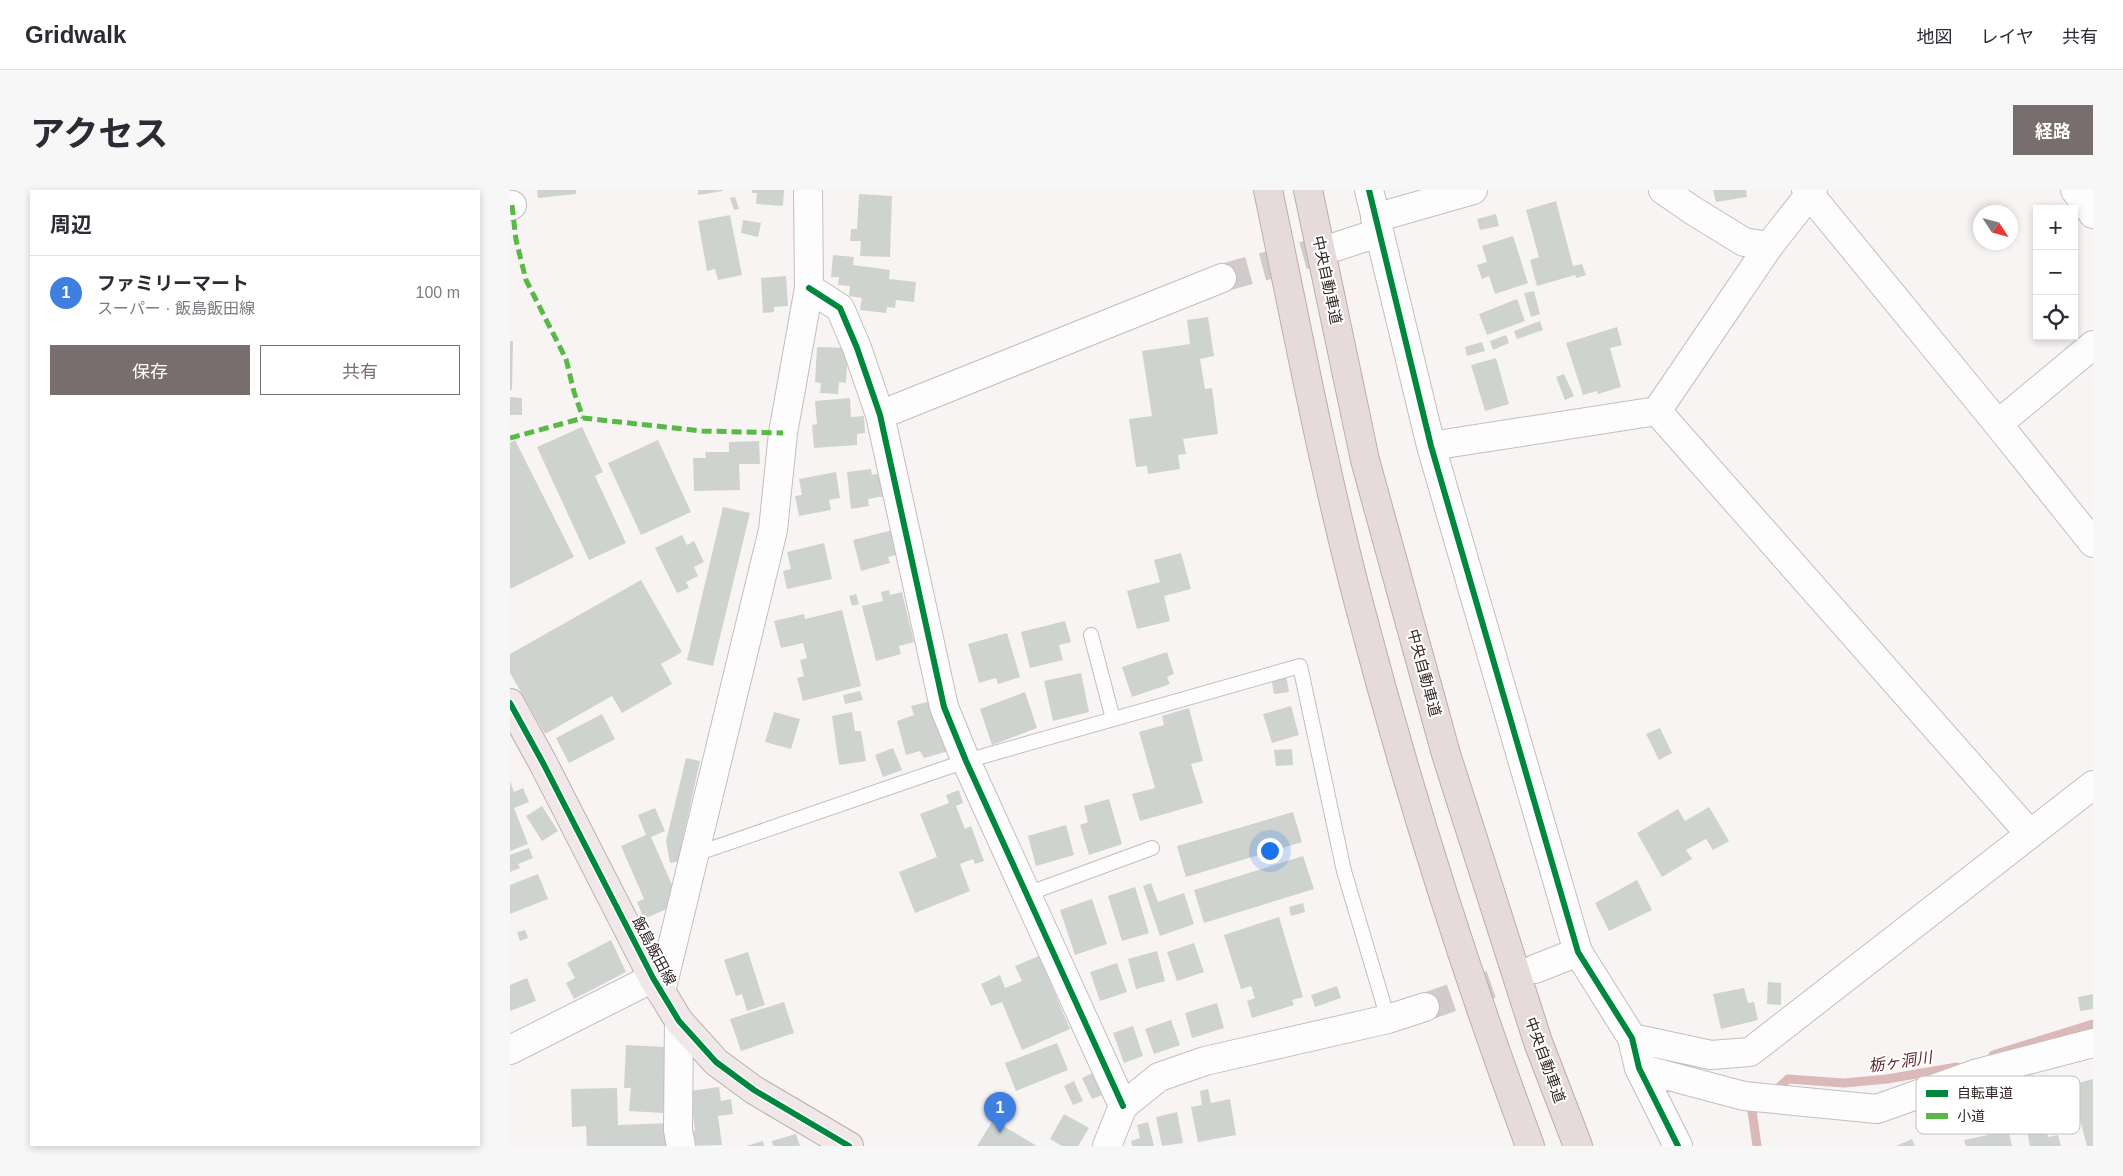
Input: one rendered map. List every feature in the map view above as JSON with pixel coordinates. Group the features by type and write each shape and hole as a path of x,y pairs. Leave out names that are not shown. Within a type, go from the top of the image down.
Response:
{"highway":[{"path":"1268,190 1324,457 1359,604 1401,753 1449,910 1500,1066 1530,1146"},
{"name":"中央自動車道","path":"1308,190 1365,460 1446,754 1538,1042 1578,1146"}],"main road":[{"name":"飯島飯田線","path":"510,703 543,763 657,985 679,1021 716,1062 754,1090 849,1146"}],"street":[{"path":"510,1050 657,985 693,856 772,530 783,433 808,288 808,190"},
{"path":"1369,190 1376,226 1431,446 1578,952 1632,1038 1639,1068 1678,1146"},
{"path":"1335,247 1376,226 1473,190"},
{"path":"1663,190 1744,242 1769,246"},
{"path":"2074,190 2093,214"},
{"path":"1431,446 1658,411 1769,246 1810,192 2093,543"},
{"path":"880,415 1222,278"},
{"path":"808,288 840,308 857,348 880,415 944,707 966,761 1123,1106"},
{"path":"1998,424 2093,345"},
{"path":"1658,411 2030,834"},
{"path":"1632,1038 1711,1055 1750,1052 2093,786"},
{"path":"1535,969 1578,952"},
{"path":"1107,1146 1123,1106 1159,1077 1205,1061 1388,1019 1425,1008"},
{"path":"679,1021 678,1130 681,1146"},
{"path":"1970,1076 2093,1043"},
{"path":"1639,1068 1744,1096 1877,1109 1916,1095"}],"lane":[{"path":"1091,635 1114,719"},
{"path":"693,856 966,761 1300,666 1344,871 1388,1019"},
{"path":"1026,894 1152,848"}],"building":[{"path":"537,190 576,190 576,194 538,198"},
{"path":"698,190 723,190 723,191 698,195"},
{"path":"752,190 784,190 783,206 756,204 757,193 752,193"},
{"path":"1713,190 1746,190 1747,197 1716,202"},
{"path":"859,194 892,196 890,257 860,256 861,241 850,241 851,229 857,229"},
{"path":"735,197 739,209 734,210 730,198"},
{"path":"1556,201 1573,266 1582,264 1586,275 1576,278 1575,275 1537,286 1530,260 1539,257 1526,210"},
{"path":"1496,214 1499,226 1480,230 1477,219"},
{"path":"730,215 742,275 718,280 715,269 707,271 698,221"},
{"path":"743,220 761,223 758,237 741,233"},
{"path":"1513,236 1528,283 1495,294 1489,276 1482,279 1477,265 1487,262 1482,246"},
{"path":"833,255 854,257 853,265 890,270 889,279 916,282 914,302 896,300 895,308 887,307 886,313 860,310 862,298 849,296 850,286 838,285 839,277 831,277"},
{"path":"786,276 788,306 774,307 774,312 763,313 761,278"},
{"path":"1534,291 1540,314 1531,317 1524,293"},
{"path":"1517,299 1525,321 1487,335 1479,314"},
{"path":"1208,317 1214,356 1200,359 1205,389 1212,388 1218,434 1183,439 1186,454 1178,455 1180,469 1148,474 1147,466 1136,467 1129,419 1152,416 1142,351 1190,344 1187,320"},
{"path":"1540,321 1543,330 1517,339 1514,331"},
{"path":"1617,327 1622,345 1610,348 1621,387 1598,394 1597,391 1583,395 1566,343"},
{"path":"1506,335 1509,343 1493,350 1490,341"},
{"path":"510,341 513,341 512,390 510,390"},
{"path":"1482,342 1485,351 1467,356 1465,347"},
{"path":"817,347 848,348 846,383 839,382 838,394 820,393 821,383 815,382"},
{"path":"1496,358 1509,404 1485,411 1471,365"},
{"path":"1564,374 1574,396 1565,400 1556,377"},
{"path":"510,397 522,398 522,415 510,415"},
{"path":"850,398 851,417 864,416 865,433 857,434 857,445 814,448 812,425 817,424 815,401"},
{"path":"582,427 603,472 595,476 626,543 589,560 537,447"},
{"path":"515,440 574,557 510,589 510,443"},
{"path":"658,440 691,512 641,535 608,463"},
{"path":"759,441 760,464 739,464 740,490 694,491 693,458 706,458 705,452 729,452 729,442"},
{"path":"871,469 872,475 882,473 885,496 868,499 869,506 851,509 847,472"},
{"path":"836,472 840,498 829,500 831,510 799,516 795,496 802,495 799,479"},
{"path":"723,507 750,513 713,666 687,660"},
{"path":"893,530 899,554 888,557 890,563 861,571 853,540"},
{"path":"682,535 687,545 694,541 704,562 694,567 698,576 686,582 689,588 677,593 655,548"},
{"path":"824,543 832,579 787,589 783,571 791,569 787,552"},
{"path":"1181,553 1191,589 1164,596 1170,621 1137,629 1127,591 1160,582 1154,560"},
{"path":"641,580 682,652 661,664 672,684 622,713 612,696 545,734 510,673 510,654"},
{"path":"889,590 890,595 902,592 914,642 899,646 901,654 876,661 862,606 883,601 881,592"},
{"path":"856,594 859,604 852,606 849,596"},
{"path":"842,610 861,686 803,701 797,678 804,676 800,660 807,658 803,643 781,648 774,621 804,614 805,619"},
{"path":"1065,621 1071,642 1059,645 1063,660 1030,668 1021,632"},
{"path":"1007,633 1020,677 998,684 996,678 979,683 968,644"},
{"path":"1167,652 1174,674 1167,677 1170,684 1132,697 1122,667"},
{"path":"1081,673 1089,712 1053,721 1044,681"},
{"path":"1286,675 1289,692 1274,694 1271,678"},
{"path":"860,691 863,700 845,704 843,695"},
{"path":"1025,692 1037,728 992,745 980,709"},
{"path":"935,700 949,751 924,758 920,751 906,755 897,721 914,715 911,706"},
{"path":"1291,706 1299,735 1272,743 1263,714"},
{"path":"1189,708 1203,761 1191,764 1203,803 1140,821 1132,794 1155,788 1139,732 1164,725 1162,716"},
{"path":"774,712 800,719 791,749 765,742"},
{"path":"852,712 855,731 861,731 866,761 839,765 832,716"},
{"path":"602,714 615,739 569,763 556,738"},
{"path":"1660,728 1672,753 1659,760 1646,734"},
{"path":"893,748 902,770 883,777 875,755"},
{"path":"1292,749 1293,765 1276,766 1274,750"},
{"path":"686,758 700,761 682,842 685,860 670,863 666,841"},
{"path":"510,781 514,792 523,788 529,802 514,808 528,844 510,851"},
{"path":"959,790 963,803 956,806 965,829 971,826 984,861 975,864 973,859 960,864 970,891 915,913 899,872 937,857 920,814 949,803 946,795"},
{"path":"1109,799 1122,844 1089,855 1080,825 1088,822 1084,806"},
{"path":"542,806 558,831 542,841 526,816"},
{"path":"1709,807 1729,841 1713,850 1706,839 1686,850 1692,859 1662,877 1637,833 1678,809 1685,821"},
{"path":"655,808 665,831 651,837 680,903 644,919 637,902 644,899 621,846 646,835 638,815"},
{"path":"1293,812 1302,842 1186,877 1177,846"},
{"path":"1066,825 1074,855 1036,866 1028,836"},
{"path":"529,848 533,858 518,864 520,868 510,872 510,855"},
{"path":"1303,856 1314,889 1204,923 1194,890"},
{"path":"538,874 548,899 510,914 510,885"},
{"path":"1637,880 1652,910 1609,931 1595,903"},
{"path":"1151,883 1158,902 1184,893 1194,924 1160,936 1143,886"},
{"path":"1135,887 1149,933 1122,941 1108,896"},
{"path":"1092,899 1107,944 1075,955 1060,910"},
{"path":"1303,903 1305,912 1291,916 1289,907"},
{"path":"1279,917 1303,997 1292,1000 1294,1005 1252,1018 1247,1001 1255,998 1251,986 1241,989 1224,935"},
{"path":"525,930 528,938 520,941 517,932"},
{"path":"611,940 626,972 574,999 566,983 575,978 567,963"},
{"path":"1194,943 1204,972 1177,981 1167,952"},
{"path":"1157,951 1165,981 1136,989 1128,959"},
{"path":"748,952 765,1005 747,1011 742,994 736,996 724,960"},
{"path":"1039,956 1070,1029 1022,1050 1002,1002 991,1006 981,984 1000,975 1005,988 1022,981 1015,966"},
{"path":"1117,963 1127,992 1100,1001 1090,972"},
{"path":"527,978 536,1001 510,1011 510,985"},
{"path":"1768,982 1781,983 1781,1005 1767,1004"},
{"path":"1337,986 1341,998 1315,1007 1311,995"},
{"path":"1744,988 1748,1003 1754,1002 1758,1020 1721,1029 1713,994"},
{"path":"2093,994 2093,1009 2080,1011 2078,997"},
{"path":"784,1002 794,1033 741,1051 730,1019"},
{"path":"1217,1003 1224,1028 1192,1038 1185,1013"},
{"path":"1171,1020 1180,1045 1154,1054 1145,1029"},
{"path":"1133,1026 1143,1056 1124,1063 1113,1033"},
{"path":"1057,1043 1068,1070 1016,1091 1005,1063"},
{"path":"626,1045 667,1047 663,1113 629,1111 631,1088 624,1088"},
{"path":"1095,1072 1105,1094 1092,1099 1082,1078"},
{"path":"2093,1079 2093,1146 2087,1146 2080,1119 2080,1083"},
{"path":"1074,1081 1083,1101 1073,1105 1064,1086"},
{"path":"719,1087 721,1101 731,1099 733,1114 718,1116 722,1145 690,1146 689,1131 695,1131 690,1091"},
{"path":"617,1088 618,1125 668,1123 669,1146 587,1146 586,1126 572,1127 571,1089"},
{"path":"1208,1089 1211,1103 1230,1099 1236,1135 1198,1142 1191,1107 1202,1105 1200,1091"},
{"path":"1177,1112 1183,1143 1162,1146 1156,1117"},
{"path":"1064,1114 1089,1128 1078,1146 1062,1146 1050,1139"},
{"path":"993,1120 1037,1146 977,1146"},
{"path":"1148,1122 1154,1146 1132,1146 1131,1141 1140,1138 1137,1125"},
{"path":"796,1134 800,1146 773,1146 772,1141"},
{"path":"2009,1134 2012,1146 1966,1146 1964,1140 1988,1135"},
{"path":"2028,1134 2047,1134 2048,1137 2058,1135 2061,1146 2030,1146"},
{"path":"1912,1139 1915,1146 1896,1146"},
{"path":"763,1141 764,1146 746,1146"}],"waterway":[{"name":"栃ヶ洞川","path":"1993,1055 2093,1024"},
{"name":"栃ヶ洞川","path":"1772,1094 1788,1079 1844,1083 1887,1079 1957,1067"},
{"name":"栃ヶ洞川","path":"1757,1146 1752,1111 1760,1104"}],"tunnel":[{"path":"1222,278 1335,247"},
{"path":"1425,1007 1535,969"}],"marked path":[{"path":"512,205 516,240 526,280 566,359 583,418"},
{"path":"510,438 583,418 702,431 783,433"}],"cycle path":[{"path":"1369,190 1431,446 1578,952 1632,1038 1639,1068 1678,1146"},
{"path":"809,288 840,308 857,348 880,415 944,707 966,761 1123,1106"},
{"path":"510,703 543,763 653,978 679,1021 716,1062 754,1090 849,1146"}],"place":[{"name":"ファミリーマート","path":"1000,1133"}]}
